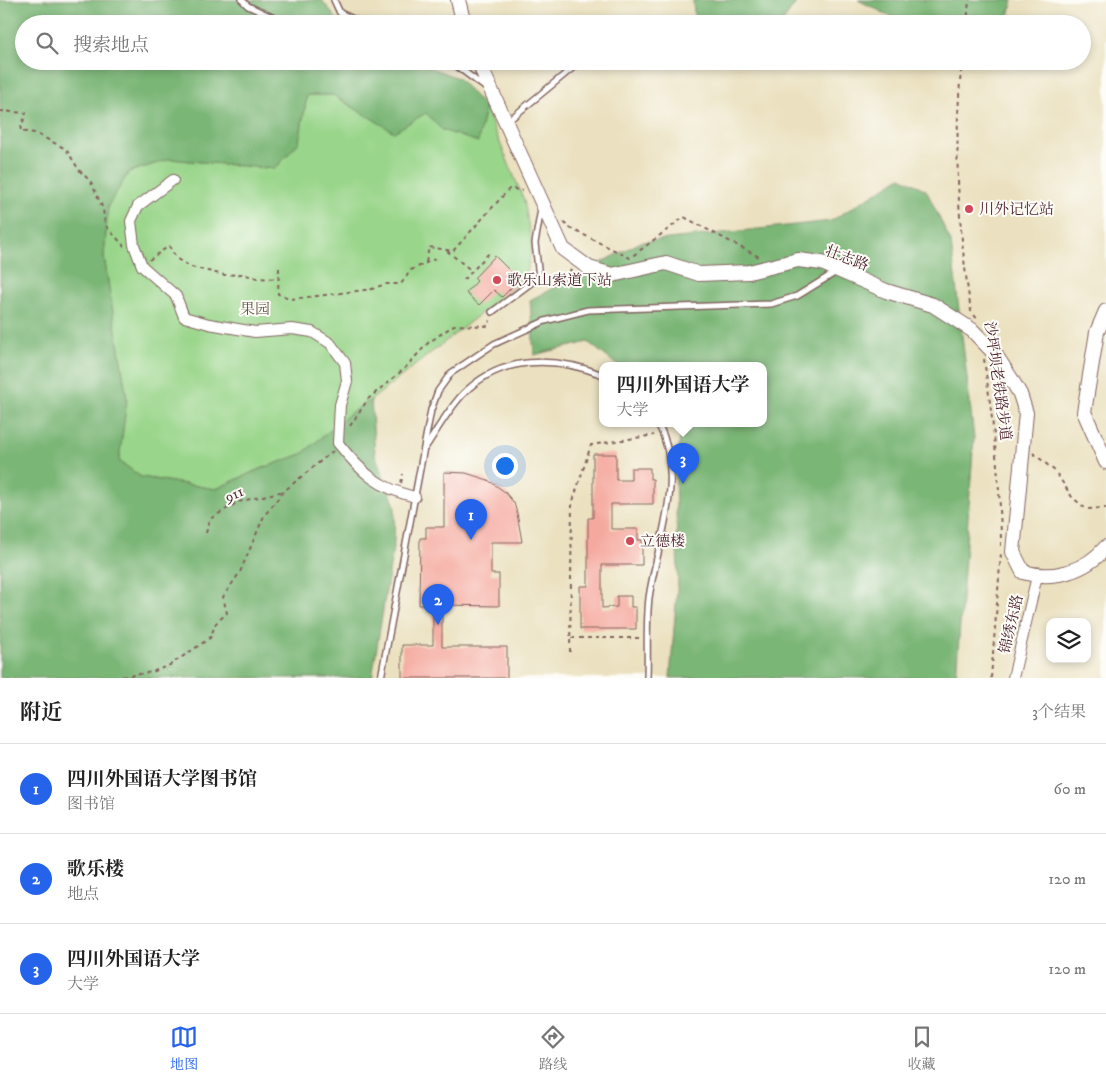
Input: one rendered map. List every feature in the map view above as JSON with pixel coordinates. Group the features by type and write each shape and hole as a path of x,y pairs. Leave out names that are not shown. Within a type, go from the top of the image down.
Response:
{"street":[{"path":"458,0 462,15"},
{"name":"壮志路","path":"482,70 563,249 588,268 612,275 666,263 699,274 749,272 798,260 822,263 886,291 934,305 972,330 995,354 1020,394 1026,413 1013,552 1023,572 1038,576"},
{"path":"173,180 138,206 131,222 134,245 142,266 176,296 184,317 209,324 255,332 292,329 312,332 330,343 346,363 347,381 340,405 338,443 358,468 382,486 415,497"},
{"path":"1106,311 1097,332 1084,412 1106,462"},
{"path":"1038,576 1072,572 1106,547"},
{"name":"锦绣东路","path":"1013,678 1038,576"}],"lane":[{"path":"242,0 248,6 268,15"},
{"path":"334,0 340,13 344,15"},
{"path":"461,70 492,94"},
{"path":"506,123 570,70"},
{"path":"492,312 539,277 535,243 542,204"},
{"path":"382,678 423,452 436,397 451,373 494,344 545,321 588,310 771,304 797,296 838,270"},
{"path":"423,452 462,395 489,373 524,362 546,362 570,364 599,374"},
{"path":"648,678 648,638 652,580 668,512 670,494 670,459 664,434 660,427"}],"path":[{"path":"968,15 969,0"},
{"name":"沙坪坝老铁路步道","path":"961,70 957,116 956,172 959,222 971,310 978,317 995,437 1001,518 1000,580 991,678"},
{"path":"0,111 26,113 20,131 35,133 66,150 91,182 103,209 104,225 126,248"},
{"path":"426,262 429,247 453,251 510,188 523,192"},
{"path":"562,219 568,227 630,258 684,217 760,258 766,268"},
{"path":"142,266 169,246 177,259 191,267 224,275 242,274 257,278 279,279"},
{"path":"445,250 473,271"},
{"path":"464,280 488,253"},
{"path":"279,268 278,294 292,299 372,289 385,284 401,284 411,270 435,259"},
{"path":"539,277 563,276 570,270"},
{"path":"114,678 152,672 170,665 210,638 216,623 227,613 223,597 240,572 264,516 284,491 318,462 331,455 368,399 404,369 428,343 454,325 488,326 492,312"},
{"path":"570,652 572,504 591,445 664,434"},
{"path":"1024,446 1055,471 1072,497 1086,509 1106,508"},
{"name":"911","path":"206,533 210,519 238,502 284,491"},
{"path":"571,638 648,638"}],"green space":[{"path":"0,0 322,0 333,15 15,15 15,70 437,70 458,78 485,107 478,142 442,130 426,113 394,132 333,95 307,95 299,142 275,169 170,159 129,172 108,206 104,257 127,399 119,461 141,477 216,489 255,471 302,454 352,412 371,400 375,454 395,506 394,542 372,678 0,678"},
{"path":"693,0 798,0 787,15 694,15"},
{"path":"858,0 1013,0 1009,15 888,15"},
{"name":"果园","path":"307,95 333,95 359,111 426,112 442,130 477,141 485,107 524,200 532,247 526,278 371,400 352,412 302,454 255,471 216,489 141,477 118,460 127,399 104,257 108,205 129,172 170,159 275,169 299,142"},
{"path":"901,177 926,190 951,242 974,438 956,678 670,678 678,578 675,476 681,427 767,427 767,362 613,362 588,342 534,355 530,300 641,242 831,221"}],"building":[{"name":"歌乐山索道下站","path":"495,256 519,280 502,297 494,290 479,305 466,293 477,281 474,278"},
{"name":"立德楼","path":"593,454 616,454 616,480 631,480 631,468 650,468 650,479 653,479 653,504 611,504 611,529 638,529 638,540 642,540 642,565 602,565 602,608 617,607 617,596 631,596 631,607 636,607 636,629 580,629 580,586 588,586 588,518 593,518"},
{"path":"444,472 466,473 488,480 505,492 514,503 522,542 491,542 491,574 499,574 499,606 442,605 442,647 507,647 507,678 402,678 402,645 433,645 433,605 419,605 420,538 426,538 426,527 444,527"}],"place":[{"name":"川外记忆站","path":"969,209"},
{"name":"歌乐山索道下站","path":"497,280"},
{"name":"四川外国语大学","path":"683,484"},
{"name":"四川外国语大学图书馆","path":"471,540"},
{"name":"立德楼","path":"630,541"},
{"name":"歌乐楼","path":"438,625"}]}
